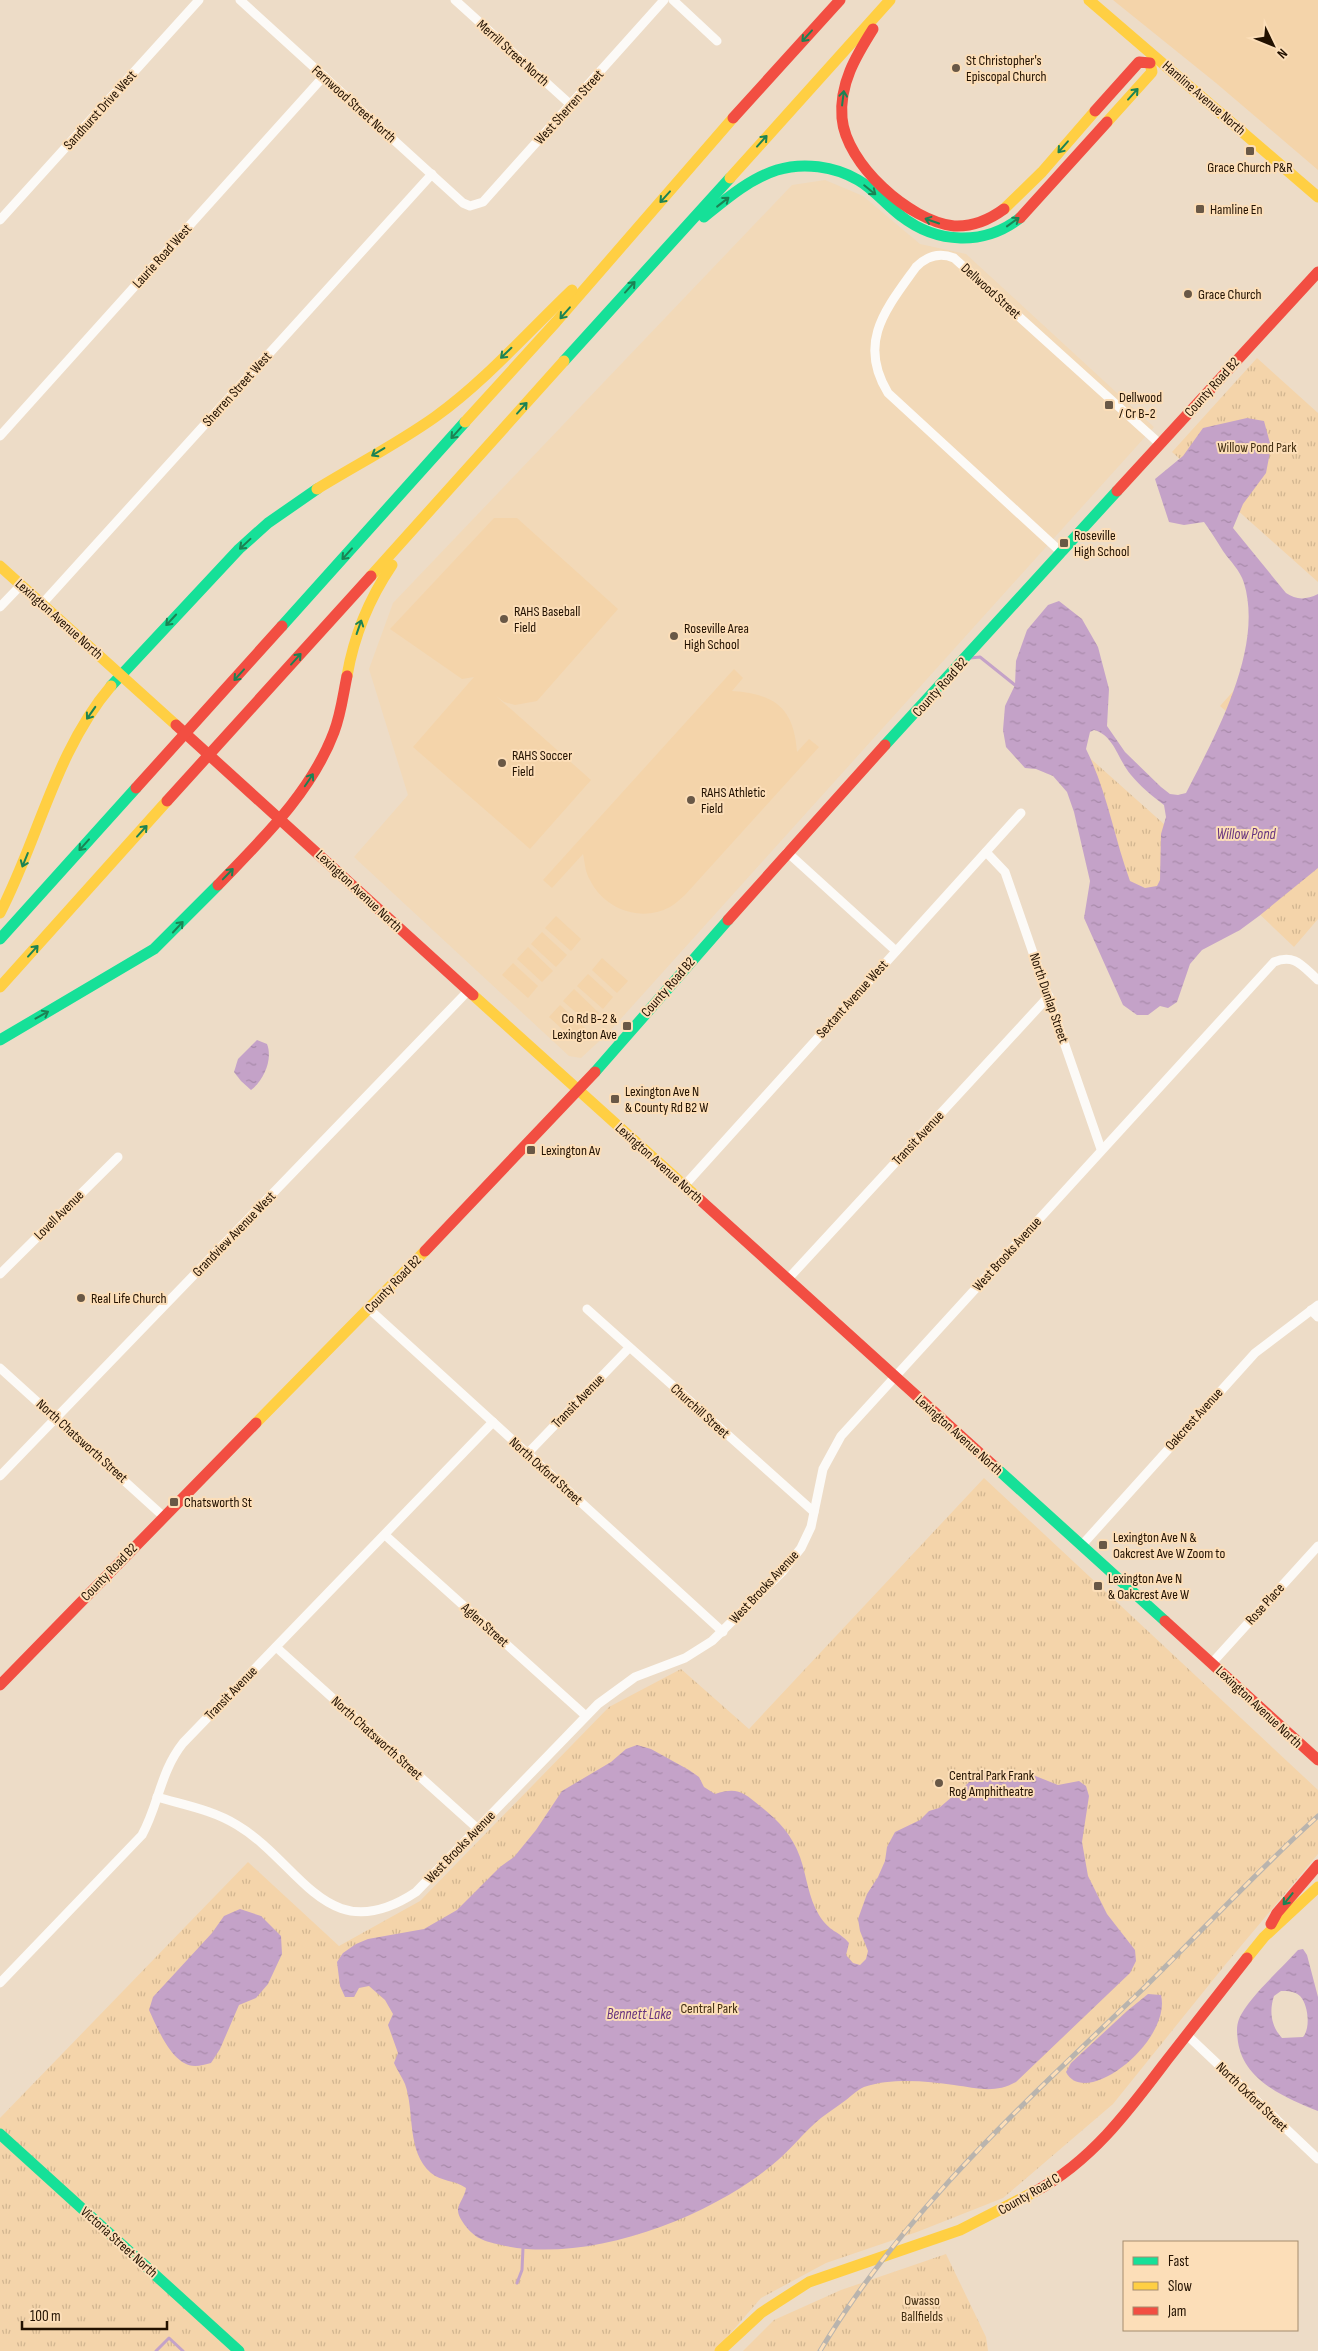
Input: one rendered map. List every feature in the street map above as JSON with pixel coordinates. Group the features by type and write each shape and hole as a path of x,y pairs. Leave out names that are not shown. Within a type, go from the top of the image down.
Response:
{"main road":[{"path":"0,938 556,322 754,94 840,0"},
{"path":"658,255 729,197 752,182 778,170 806,166 834,170 860,182 902,217 923,231 954,239 982,237 995,233 1019,218 1152,72 1153,60 1139,62 1016,200 996,216 978,223 959,226 938,223 910,210 870,175 858,162 846,136 843,123 844,91 851,70 892,0"},
{"path":"0,988 658,255 892,0"},
{"name":"Hamline Avenue North","path":"1089,0 1153,60 1318,197"},
{"path":"1306,186 1318,190"},
{"path":"0,913 20,872 60,769 88,717 121,674 212,576 258,532 309,494 404,437 460,397 643,223"},
{"name":"County Road B2","path":"0,1685 163,1516 369,1309 579,1090 787,852 1318,272"},
{"path":"0,1040 154,949 168,937 280,819 307,784 330,743 342,704 354,642 366,609 382,579 442,497"},
{"name":"Lexington Avenue North","path":"0,566 1318,1760"},
{"name":"County Road C","path":"1264,1937 1277,1913 1318,1865"},
{"name":"County Road C","path":"720,2351 750,2321 787,2294 834,2272 925,2243 989,2217 1060,2176 1104,2138 1123,2118 1264,1937 1318,1887"},
{"name":"Victoria Street North","path":"0,2134 239,2351"}],"street":[{"name":"Sandhurst Drive West","path":"0,220 199,0"},
{"name":"Fernwood Street North","path":"240,0 463,203 470,206"},
{"name":"Merrill Street North","path":"455,0 571,105"},
{"name":"West Sherren Street","path":"470,206 483,202 664,0"},
{"path":"673,0 717,41"},
{"name":"Laurie Road West","path":"0,436 324,76"},
{"name":"Sherren Street West","path":"42,604 432,174"},
{"name":"Dellwood Street","path":"1062,553 888,394 880,380 874,362 874,344 877,328 884,314 916,267 922,261 934,255 947,255 954,258 1160,444"},
{"path":"0,607 21,585"},
{"name":"Sextant Avenue West","path":"684,1186 1021,813"},
{"path":"787,852 896,951"},
{"name":"North Dunlap Street","path":"986,852 1005,872 1101,1149"},
{"name":"West Brooks Avenue","path":"157,1797 220,1816 237,1825 257,1840 330,1904 355,1912 379,1910 410,1896 478,1830 586,1716 624,1683 685,1658 723,1632 794,1558 811,1527 824,1469 834,1446 848,1427 896,1378 1101,1149 1274,962 1284,958 1298,962 1318,980"},
{"name":"Grandview Avenue West","path":"0,1476 468,991"},
{"name":"Transit Avenue","path":"787,1280 1049,996"},
{"name":"Lovell Avenue","path":"0,1274 118,1157"},
{"path":"1314,1307 1318,1317"},
{"name":"Oakcrest Avenue","path":"1082,1545 1237,1371 1276,1335 1314,1307"},
{"name":"North Oxford Street","path":"369,1309 723,1632"},
{"name":"Churchill Street","path":"587,1309 814,1512"},
{"name":"Transit Avenue","path":"528,1454 630,1348"},
{"name":"North Chatsworth Street","path":"0,1368 163,1516"},
{"name":"Transit Avenue","path":"0,1983 132,1847 148,1823 166,1768 173,1755 493,1422"},
{"name":"Aglen Street","path":"385,1534 586,1716"},
{"name":"Rose Place","path":"1212,1663 1318,1546"},
{"name":"North Chatsworth Street","path":"276,1647 478,1830"},
{"name":"North Oxford Street","path":"1187,2035 1318,2159"}],"shaded area":[{"name":"Roseville Area High School","path":"825,180 863,196 920,244 966,254 1154,427 608,1033 581,1058 569,1056 354,857 408,795 369,669 393,603 792,185"}],"green space":[{"path":"1113,0 1318,0 1318,170 1216,83"},
{"name":"Willow Pond Park","path":"1257,358 1318,413 1318,582 1172,452"},
{"name":"RAHS Baseball Field","path":"494,518 517,518 618,609 537,701 515,705 504,702 496,696 591,780 530,849 413,747 474,677 462,679 390,629"},
{"path":"1318,596 1318,919 1294,947 1232,888 1156,968 1082,751 1174,833 1258,739 1220,706"},
{"name":"RAHS Athletic Field","path":"734,669 743,678 732,691 759,695 779,706 791,724 797,752 809,739 819,747 685,895 670,907 659,912 647,914 636,913 614,906 604,899 590,880 586,871 583,854 552,888 543,880"},
{"path":"556,916 581,939 571,951 545,928"},
{"path":"542,932 567,955 556,967 531,944"},
{"path":"528,947 553,971 542,982 517,959"},
{"path":"602,958 628,981 617,993 592,970"},
{"path":"513,963 538,986 528,998 502,975"},
{"path":"588,974 613,997 603,1009 577,986"},
{"path":"574,989 599,1013 589,1024 563,1001"},
{"path":"560,1005 585,1028 574,1040 549,1017"},
{"name":"Central Park","path":"984,1478 1318,1790 1318,1854 1225,1965 1113,2104 1003,2198 917,2232 826,2263 761,2298 715,2351 0,2351 0,2118 248,1862 339,1946 420,1901 609,1707 681,1669 749,1729"},
{"name":"Owasso Ballfields","path":"946,2254 986,2337 988,2351 743,2351 774,2320 841,2290"}],"water":[{"name":"Willow Pond","path":"1247,418 1264,421 1271,447 1266,473 1243,504 1233,528 1286,593 1301,598 1318,594 1318,868 1240,930 1202,950 1190,964 1177,1002 1168,1008 1160,1006 1148,1015 1137,1015 1123,1005 1084,918 1090,881 1074,812 1067,792 1053,776 1036,769 1025,768 1006,747 1003,730 1005,706 1015,685 1016,661 1027,630 1048,605 1059,601 1082,619 1098,647 1109,689 1107,726 1125,752 1161,787 1170,794 1186,793 1222,719 1233,691 1242,663 1247,636 1248,609 1244,583 1240,574 1204,522 1184,525 1169,522 1155,479 1183,456 1203,428","holes":["1094,730 1101,733 1111,742 1126,769 1146,791 1164,805 1166,817 1161,834 1160,880 1157,886 1145,888 1130,881 1105,798 1086,749 1090,732"]},
{"path":"257,1040 267,1044 269,1056 266,1069 260,1081 251,1090 234,1072 238,1059"},
{"name":"Bennett Lake","path":"637,1745 651,1749 689,1770 699,1777 704,1787 715,1794 729,1791 739,1792 749,1797 773,1817 784,1828 797,1849 812,1901 819,1915 826,1925 849,1943 846,1955 853,1963 860,1965 866,1959 868,1951 860,1931 858,1919 867,1894 878,1877 885,1861 887,1847 895,1832 920,1820 929,1811 939,1808 974,1778 990,1771 1028,1773 1058,1785 1079,1781 1086,1786 1089,1796 1082,1842 1088,1876 1107,1914 1135,1950 1136,1961 1130,1973 1016,2082 1008,2086 985,2089 909,2081 874,2084 857,2091 821,2118 778,2160 751,2181 719,2200 684,2217 647,2231 609,2242 571,2248 535,2249 501,2245 482,2239 469,2229 458,2213 466,2188 431,2173 423,2164 418,2154 414,2143 408,2095 405,2084 394,2063 398,2053 388,2025 393,2014 385,2000 369,1986 359,1988 354,1997 345,1997 340,1986 337,1962 343,1953 356,1944 368,1939 424,1929 457,1910 500,1867 514,1857 536,1830 562,1791 611,1762 626,1749"},
{"path":"240,1909 261,1916 281,1936 282,1954 268,1984 256,1998 239,2005 220,2049 211,2063 197,2066 187,2064 179,2060 172,2053 156,2026 149,2010 153,1997 212,1933 224,1916"},
{"path":"1303,1949 1307,1955 1318,1997 1318,2111 1280,2094 1258,2078 1242,2056 1238,2042 1237,2025 1243,2011 1257,1993 1298,1950","holes":["1281,1991 1298,1994 1303,2000 1308,2016 1307,2028 1303,2037 1282,2038 1275,2028 1271,2013 1272,2002 1274,1996"]},
{"path":"1148,1994 1161,1995 1161,2013 1153,2032 1141,2050 1125,2065 1107,2076 1090,2082 1076,2081 1066,2072 1071,2063"}],"waterway":[{"path":"970,658 980,657 1015,685"},
{"path":"517,2283 522,2270 523,2248"},
{"path":"156,2351 169,2338 183,2351"}],"railway":[{"path":"820,2351 854,2299 890,2250 929,2203 1013,2114 1318,1816"}],"traffic: fast":[{"path":"704,217 738,190 767,174 797,166 808,166 839,171 849,175 875,192 896,212 915,225 945,236 976,237 1006,227 1020,218"},
{"path":"564,361 730,178"},
{"path":"282,626 465,422"},
{"path":"111,686 239,549 268,523 317,489"},
{"path":"885,745 1117,491"},
{"path":"0,939 136,788"},
{"path":"0,1040 154,949 218,885"},
{"path":"595,1072 728,920"},
{"path":"994,1466 1165,1621"},
{"path":"0,2134 239,2351"}],"traffic: slow":[{"path":"730,178 890,0"},
{"path":"1089,0 1318,197"},
{"path":"1107,122 1152,72 1150,63"},
{"path":"1004,209 1042,172 1095,111"},
{"path":"465,422 556,322 733,118"},
{"path":"317,489 406,436 453,403 488,372 572,290"},
{"path":"371,576 564,361"},
{"path":"347,676 363,618 376,591 392,565"},
{"path":"0,566 176,725"},
{"path":"0,913 14,884 62,767 92,712 111,686"},
{"path":"0,987 167,801"},
{"path":"473,995 697,1197"},
{"path":"256,1423 425,1251"},
{"path":"1247,1958 1264,1937 1318,1887"},
{"path":"720,2351 761,2313 809,2282 960,2230 1036,2191"}],"traffic: jam":[{"path":"733,118 840,0"},
{"path":"873,29 850,71 843,94 842,106 842,118 846,136 855,154 867,171 900,202 936,222 954,226 974,224 1004,209"},
{"path":"1095,111 1139,62 1150,63"},
{"path":"1020,218 1107,122"},
{"path":"1117,491 1318,272"},
{"path":"167,801 371,576"},
{"path":"136,788 282,626"},
{"path":"218,885 284,814 312,775 334,732 347,676"},
{"path":"176,725 473,995"},
{"path":"728,920 885,745"},
{"path":"425,1251 595,1072"},
{"path":"697,1197 994,1466"},
{"path":"0,1685 256,1423"},
{"path":"1165,1621 1318,1760"},
{"path":"1271,1924 1277,1913 1318,1865"},
{"path":"1036,2191 1075,2165 1109,2133 1247,1958"}],"place":[{"name":"St Christopher's Episcopal Church","path":"956,68"},
{"name":"Grace Church P&R","path":"1250,151"},
{"name":"Hamline En","path":"1200,209"},
{"name":"Grace Church","path":"1188,294"},
{"name":"Dellwood / Cr B-2","path":"1109,405"},
{"name":"Roseville High School","path":"1064,543"},
{"name":"RAHS Baseball Field","path":"504,619"},
{"name":"Roseville Area High School","path":"674,636"},
{"name":"RAHS Soccer Field","path":"502,763"},
{"name":"RAHS Athletic Field","path":"691,800"},
{"name":"Co Rd B-2 & Lexington Ave","path":"627,1026"},
{"name":"Lexington Ave N & County Rd B2 W","path":"615,1099"},
{"name":"Lexington Av","path":"531,1150"},
{"name":"Real Life Church","path":"81,1298"},
{"name":"Chatsworth St","path":"174,1502"},
{"name":"Lexington Ave N & Oakcrest Ave W Zoom to","path":"1103,1545"},
{"name":"Lexington Ave N & Oakcrest Ave W","path":"1098,1586"},
{"name":"Central Park Frank Rog Amphitheatre","path":"939,1783"}]}
